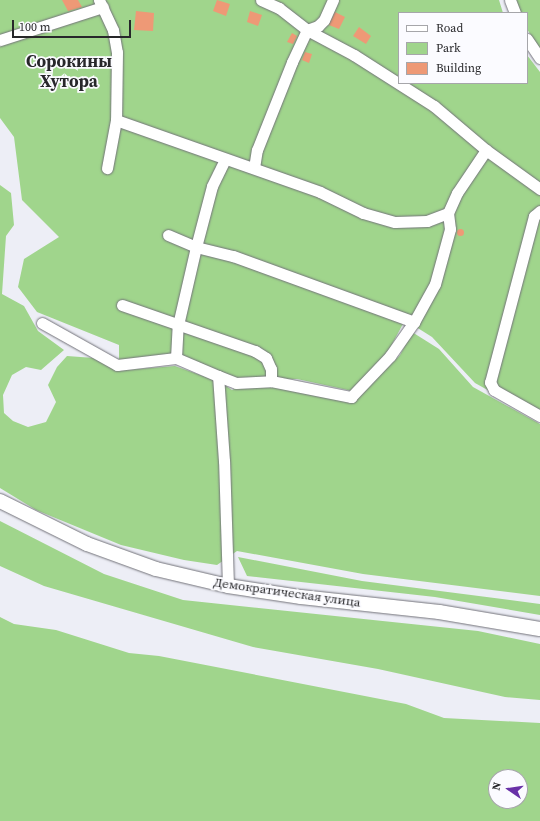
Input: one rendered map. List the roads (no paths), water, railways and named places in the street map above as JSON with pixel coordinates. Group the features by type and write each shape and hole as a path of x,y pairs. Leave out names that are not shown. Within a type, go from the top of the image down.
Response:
{"main road":[{"name":"Демократическая улица","path":"0,501 87,544 156,569 228,586 301,598 439,612 540,629"}],"street":[{"path":"261,0 279,8 307,30 354,55 398,83"},
{"path":"254,168 257,150 272,108 307,30 318,26 324,20 334,0"},
{"path":"510,0 515,12"},
{"path":"0,40 101,4 113,30 117,52 116,120 107,168"},
{"path":"528,40 540,58"},
{"path":"399,84 434,106 486,150 540,189"},
{"path":"116,120 320,192 363,213 395,222 427,222 448,213"},
{"path":"42,324 117,365 176,358 236,384 270,381 351,396 390,356 414,322 435,284 450,229 448,213 457,193 486,150"},
{"path":"176,358 178,325 196,247 212,186 225,159"},
{"path":"540,212 534,216 490,382 494,390 540,416"},
{"path":"168,236 196,247 234,256 414,322"},
{"path":"122,305 255,351 266,358 271,369 270,381"},
{"path":"218,376 224,461 228,586"}],"district":[{"name":"Сорокины Хутора","path":"69,72"}]}
